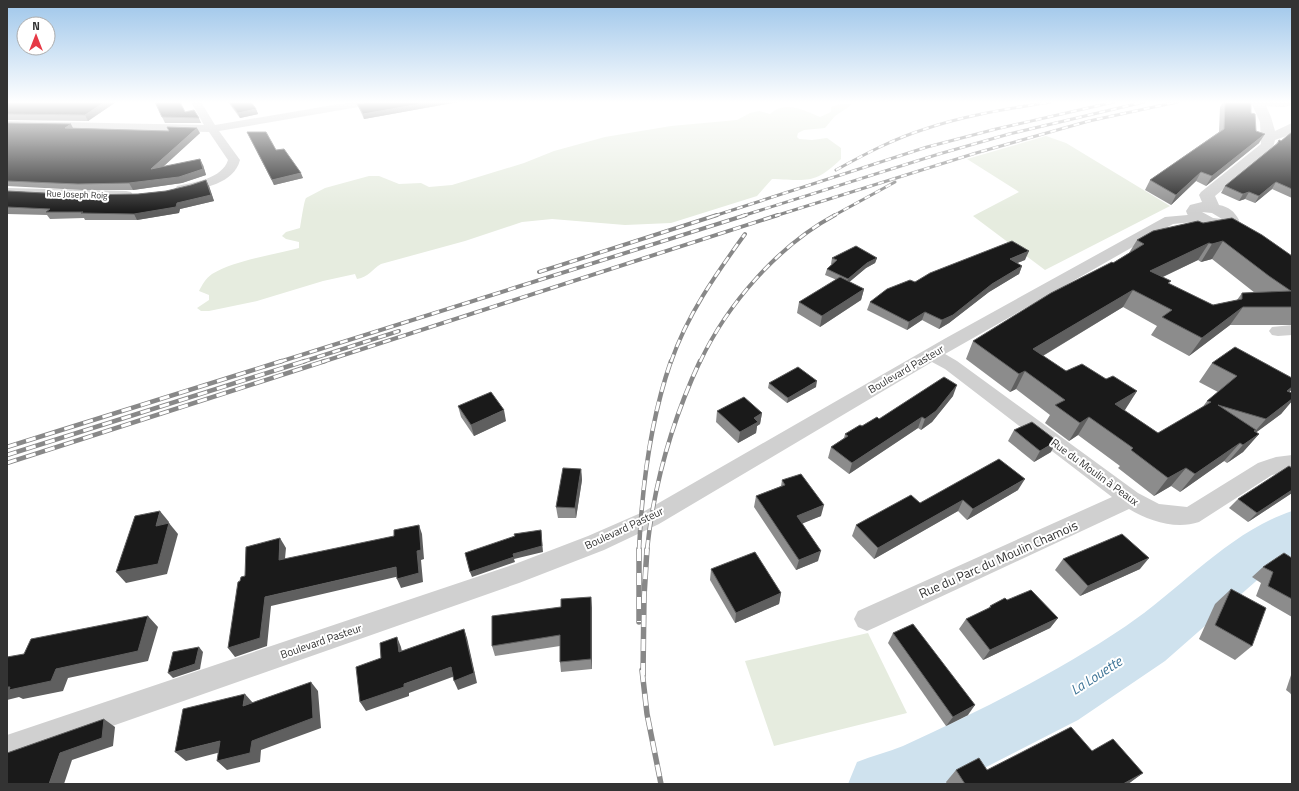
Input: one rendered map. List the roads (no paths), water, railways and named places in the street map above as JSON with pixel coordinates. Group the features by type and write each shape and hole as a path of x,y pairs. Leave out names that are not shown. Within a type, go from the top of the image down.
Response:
{"street":[{"path":"170,191 202,184 224,174 233,167 234,160 219,139"},
{"path":"1231,229 1230,217 1221,211 1205,213 1207,195 1262,152 1268,145 1269,139"},
{"name":"Rue Joseph Roig","path":"7,192 140,194"},
{"name":"Boulevard Pasteur","path":"7,749 511,575 596,543 651,518 932,354 1170,220 1205,213"},
{"name":"Rue du Moulin à Peaux","path":"932,354 951,365 1130,499 1149,510 1166,515 1180,517 1191,516 1264,469 1276,465 1292,463"},
{"name":"Rue du Parc du Moulin Chamois","path":"867,619 1130,499"}],"waterway":[{"name":"La Louette","path":"879,784 910,774 1058,700 1146,643 1246,560 1292,530"}],"railway":[{"path":"836,170 898,139"},
{"path":"714,216 927,147 958,139"},
{"path":"742,216 992,139"},
{"path":"775,216 1026,139"},
{"path":"833,216 895,182"},
{"path":"539,272 717,215"},
{"path":"279,362 746,215"},
{"path":"322,362 778,215"},
{"path":"700,362 711,340 725,319 757,278 794,242 835,215"},
{"path":"671,362 685,328 703,295 745,234"},
{"path":"302,362 399,331"},
{"path":"7,447 282,361"},
{"path":"7,455 305,361"},
{"path":"7,463 325,361"},
{"path":"639,550 642,502 652,430 671,361"},
{"path":"647,550 659,477 681,406 700,361"},
{"path":"643,675 644,596 647,549"},
{"path":"639,550 639,622"},
{"path":"642,670 647,714 661,784"}]}
